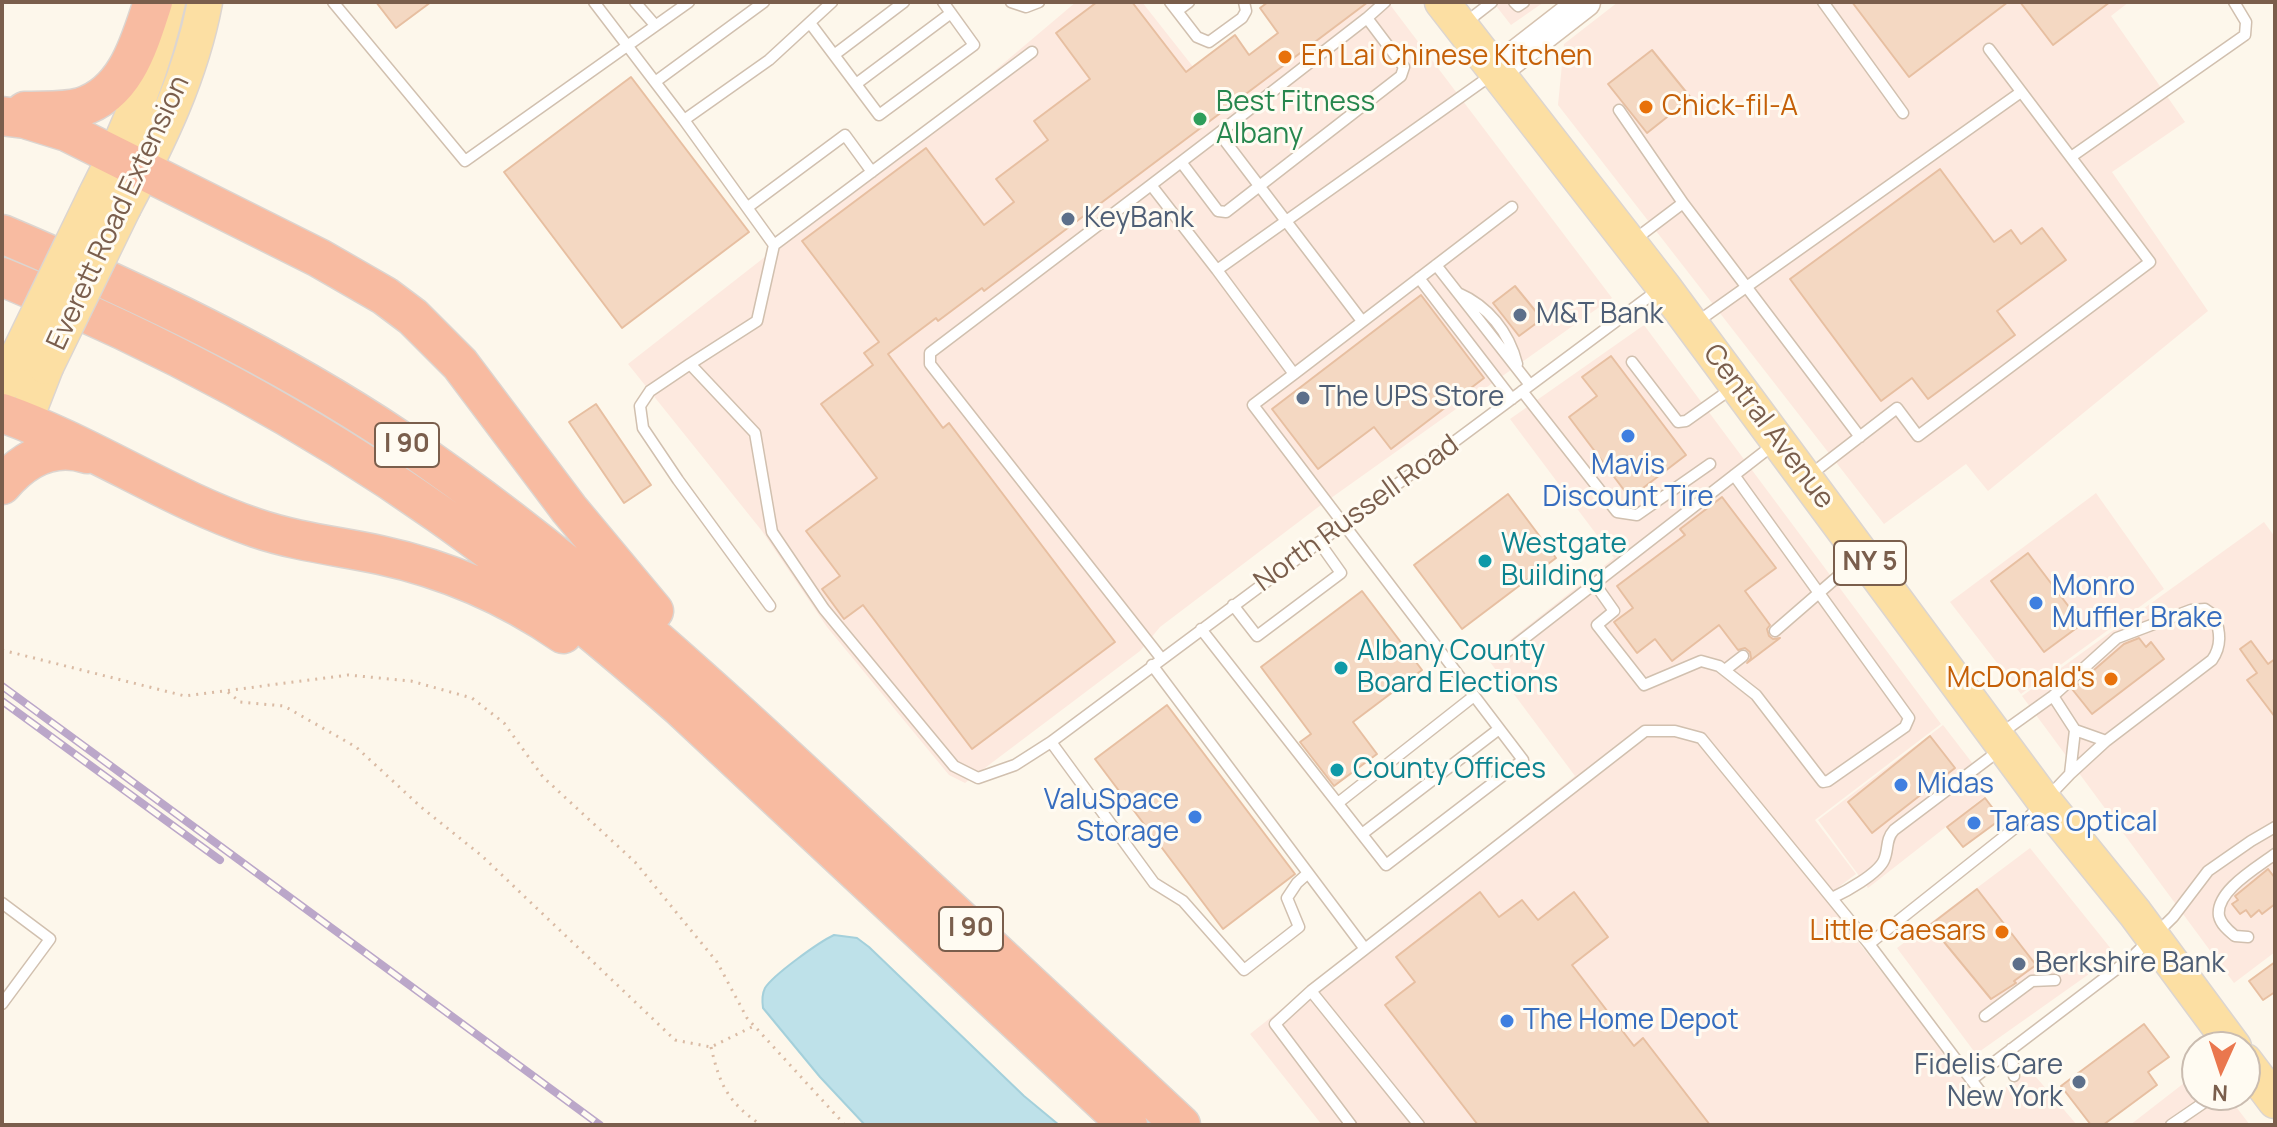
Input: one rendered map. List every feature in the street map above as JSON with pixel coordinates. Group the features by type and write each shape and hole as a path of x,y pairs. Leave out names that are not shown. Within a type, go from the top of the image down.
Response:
{"highway":[{"path":"2,114 73,109 103,95 119,80 132,59 153,2"},
{"path":"2,114 46,125 130,162 385,296 430,333 467,372 590,536 761,733"},
{"name":"I 90","path":"2,234 197,323 396,437 472,490 584,576 761,733 1181,1125"},
{"name":"I 90","path":"2,277 115,326 245,392 437,513 501,559 621,655 1128,1125"},
{"path":"13,417 258,529 418,564 455,576 524,610 583,648 831,847"},
{"path":"2,485 31,459 48,452 64,449 110,461"}],"main road":[{"name":"Everett Road Extension","path":"130,162 168,2"},
{"name":"Everett Road Extension","path":"13,417 32,361 130,162 179,94 195,48 205,2"},
{"name":"Central Avenue","path":"1451,14 1663,286 2045,802 2220,1031"},
{"name":"Everett Road Extension","path":"2,387 32,361"},
{"name":"Central Avenue","path":"2261,1084 2275,1101"}],"street":[{"path":"1495,72 1585,2"},
{"path":"2,471 13,417"}],"lane":[{"path":"333,2 465,161 689,2"},
{"path":"594,2 774,245"},
{"path":"635,2 655,25"},
{"path":"655,82 764,2"},
{"path":"684,120 769,60 832,2"},
{"path":"834,55 904,2"},
{"path":"810,23 879,115 974,45 943,2"},
{"path":"1011,2 1026,7 1039,2"},
{"path":"1189,2 1173,6 1199,39 1209,42 1242,18 1246,11 1244,2"},
{"path":"1161,658 928,359 932,350 1219,133 1385,2"},
{"path":"1451,14 1492,2"},
{"path":"1514,2 1518,6 1524,2"},
{"path":"1823,2 1903,113"},
{"path":"2071,157 2245,35 2244,16 2234,2"},
{"path":"856,84 951,13"},
{"path":"1181,162 1220,212 1228,211 1259,187 1403,73 1404,66 1367,18"},
{"path":"1806,479 1897,408 1918,436 2150,262 1989,49"},
{"path":"770,606 643,428 640,406 650,391 757,321 774,245 1032,52"},
{"path":"1217,270 1495,72"},
{"path":"1692,326 2021,92"},
{"path":"1619,110 1683,203 1860,437"},
{"path":"1219,133 1362,321"},
{"path":"748,207 845,135 872,172"},
{"path":"1151,185 1294,374"},
{"path":"1630,244 1683,203"},
{"path":"1201,629 1386,865 1523,760 1253,405 1512,207"},
{"path":"1436,265 1518,369 1526,388 1617,512 1637,515 1710,464"},
{"path":"1419,278 1512,399"},
{"name":"North Russell Road","path":"690,364 755,433 772,532 824,609 954,766 978,778 1015,765 1051,742 1663,286"},
{"path":"1632,362 1678,422 1684,422 1736,385"},
{"path":"1504,654 1778,441"},
{"path":"1595,584 1614,611 1597,625 1644,685 1701,661 1725,670 1756,695 1823,782 1905,727 1909,718 1734,475"},
{"path":"1233,605 1257,636 1341,573 1319,542"},
{"path":"1775,631 1863,554"},
{"path":"1832,898 1846,892 1881,865 1887,840 1894,830 2001,742 2117,638 2191,610 2212,612 2220,642 2212,660 2106,741 2045,802 1869,944"},
{"path":"1725,670 1743,656"},
{"path":"1152,665 1365,949"},
{"path":"1338,803 1474,696"},
{"path":"2053,696 2075,730 2106,741"},
{"path":"1362,834 1499,729"},
{"path":"2070,774 2075,730"},
{"path":"1351,1125 1275,1024 1311,991 1645,731 1675,731 1701,738 1869,944 1985,1098"},
{"path":"1051,742 1154,883 1183,901 1244,970 1299,927 1287,898 1307,874"},
{"path":"1971,1080 2131,958 2152,938 2208,871 2275,827"},
{"path":"2248,937 2235,936 2224,926 2219,909 2227,891 2275,854"},
{"path":"2,903 50,939 2,1004"},
{"path":"1985,1016 2032,981 2055,980"},
{"path":"1311,991 1419,1125"},
{"path":"2011,1049 2014,1076"},
{"path":"2171,1125 2192,1111"}],"path":[{"path":"2,650 185,696 348,675 411,681 472,698 504,723 543,777 635,862 717,962 747,1018 845,1125"},
{"path":"227,691 240,702 284,706 356,747 421,807 482,856 675,1040 711,1047 754,1026"},
{"path":"711,1047 719,1082 742,1112 761,1125"}],"shaded area":[{"path":"1076,2 1142,2 1209,87 1321,2 1388,2 1612,298 1317,508 1160,627 1140,651 965,783 949,775 827,627 762,531 628,364 894,156"},
{"path":"1493,2 1544,2 1511,25"},
{"path":"1618,2 2129,2 2111,16 2185,122 2112,172 2208,311 1988,491 1966,464 1884,524 1558,105 1564,44"},
{"path":"1644,325 1941,724 1815,820 1856,874 1824,898 1984,1103 2030,1070 2077,1125 1322,1125 1250,1034 1575,776 1487,658 1614,558 1510,419"},
{"path":"2096,493 2164,589 2021,694 1950,602"},
{"path":"2264,522 2275,537 2275,952 2234,983 2022,696"},
{"path":"1943,725 1993,790 1868,888 1818,820"},
{"path":"2030,848 2116,955 1976,1054 1897,948"},
{"path":"2181,1085 2181,1111 2239,1111 2250,1125 2130,1125"}],"water":[{"path":"834,935 857,938 869,947 1024,1096 1059,1125 865,1125 763,1008 763,993 770,982 797,959"}],"building":[{"path":"376,2 431,2 396,28"},
{"path":"1097,2 1132,2 1186,72 1235,35 1249,55 1278,33 1260,8 1268,2 1368,2 984,291 982,288 938,321 936,318 888,354 943,428 949,423 1115,642 972,749 863,605 844,619 822,589 840,576 806,531 877,478 821,404 873,365 864,353 879,342 802,241 926,148 984,225 1014,202 996,179 1048,140 1034,121 1090,79 1056,33"},
{"path":"1852,2 2008,2 1909,77"},
{"path":"2020,2 2110,2 2053,45"},
{"path":"1652,50 1691,98 1647,133 1608,84"},
{"path":"631,77 749,232 622,328 504,172"},
{"path":"1940,169 1994,242 2011,230 2021,244 2042,228 2066,260 1997,311 2015,335 1928,399 1912,378 1881,401 1790,279"},
{"name":"M&T Bank","path":"1515,286 1542,319 1519,336 1493,303"},
{"path":"1421,295 1484,378 1391,449 1374,427 1318,469 1272,409"},
{"name":"Mavis Discount Tire","path":"1611,356 1686,455 1630,498 1569,417 1597,396 1582,377"},
{"path":"596,404 651,485 624,503 569,422"},
{"name":"Westgate Building","path":"1508,494 1556,558 1462,629 1414,565"},
{"path":"1722,497 1776,568 1745,591 1770,625 1767,629 1769,636 1780,638 1747,663 1751,658 1750,652 1745,648 1738,650 1719,625 1672,661 1655,639 1637,653 1614,622 1633,608 1617,586 1685,535 1680,529"},
{"name":"Monro Muffler Brake","path":"2028,553 2082,624 2044,652 1991,581"},
{"name":"Albany County Board Elections","path":"1362,591 1422,670 1353,722 1377,754 1334,786 1300,742 1311,734 1261,667"},
{"name":"McDonald's","path":"2139,638 2146,647 2151,642 2164,659 2092,714 2072,689 2124,644"},
{"path":"2251,641 2268,664 2275,659 2275,717 2247,680 2257,673 2240,649"},
{"name":"ValuSpace Storage","path":"1167,705 1295,874 1223,929 1095,759"},
{"name":"Midas","path":"1930,736 1955,768 1872,833 1848,802"},
{"name":"Taras Optical","path":"1985,798 2001,819 1963,847 1947,827"},
{"path":"2268,869 2275,878 2275,904 2262,914 2259,910 2251,917 2246,910 2240,914 2232,904 2238,900 2235,896"},
{"path":"1977,889 2036,965 1991,999 1930,925"},
{"name":"The Home Depot","path":"1480,892 1499,917 1522,900 1538,920 1574,892 1608,937 1572,965 1634,1046 1643,1038 1710,1125 1478,1125 1385,1005 1415,982 1396,957"},
{"path":"2275,962 2275,992 2263,1000 2249,981"},
{"path":"2144,1024 2169,1057 2148,1072 2157,1085 2103,1125 2091,1125 2061,1086"}],"railway":[{"path":"2,686 600,1125"},
{"path":"2,701 220,860"}],"place":[{"name":"En Lai Chinese Kitchen","path":"1285,57"},
{"name":"Chick-fil-A","path":"1646,107"},
{"name":"Best Fitness Albany","path":"1200,119"},
{"name":"KeyBank","path":"1068,219"},
{"name":"M&T Bank","path":"1520,315"},
{"name":"The UPS Store","path":"1303,398"},
{"name":"Mavis Discount Tire","path":"1628,436"},
{"name":"Westgate Building","path":"1485,561"},
{"name":"Monro Muffler Brake","path":"2036,603"},
{"name":"Albany County Board Elections","path":"1341,668"},
{"name":"McDonald's","path":"2111,679"},
{"name":"County Offices","path":"1337,770"},
{"name":"Midas","path":"1901,785"},
{"name":"ValuSpace Storage","path":"1195,817"},
{"name":"Taras Optical","path":"1974,823"},
{"name":"Little Caesars","path":"2002,932"},
{"name":"Berkshire Bank","path":"2019,964"},
{"name":"The Home Depot","path":"1507,1021"},
{"name":"Fidelis Care New York","path":"2079,1082"}]}
